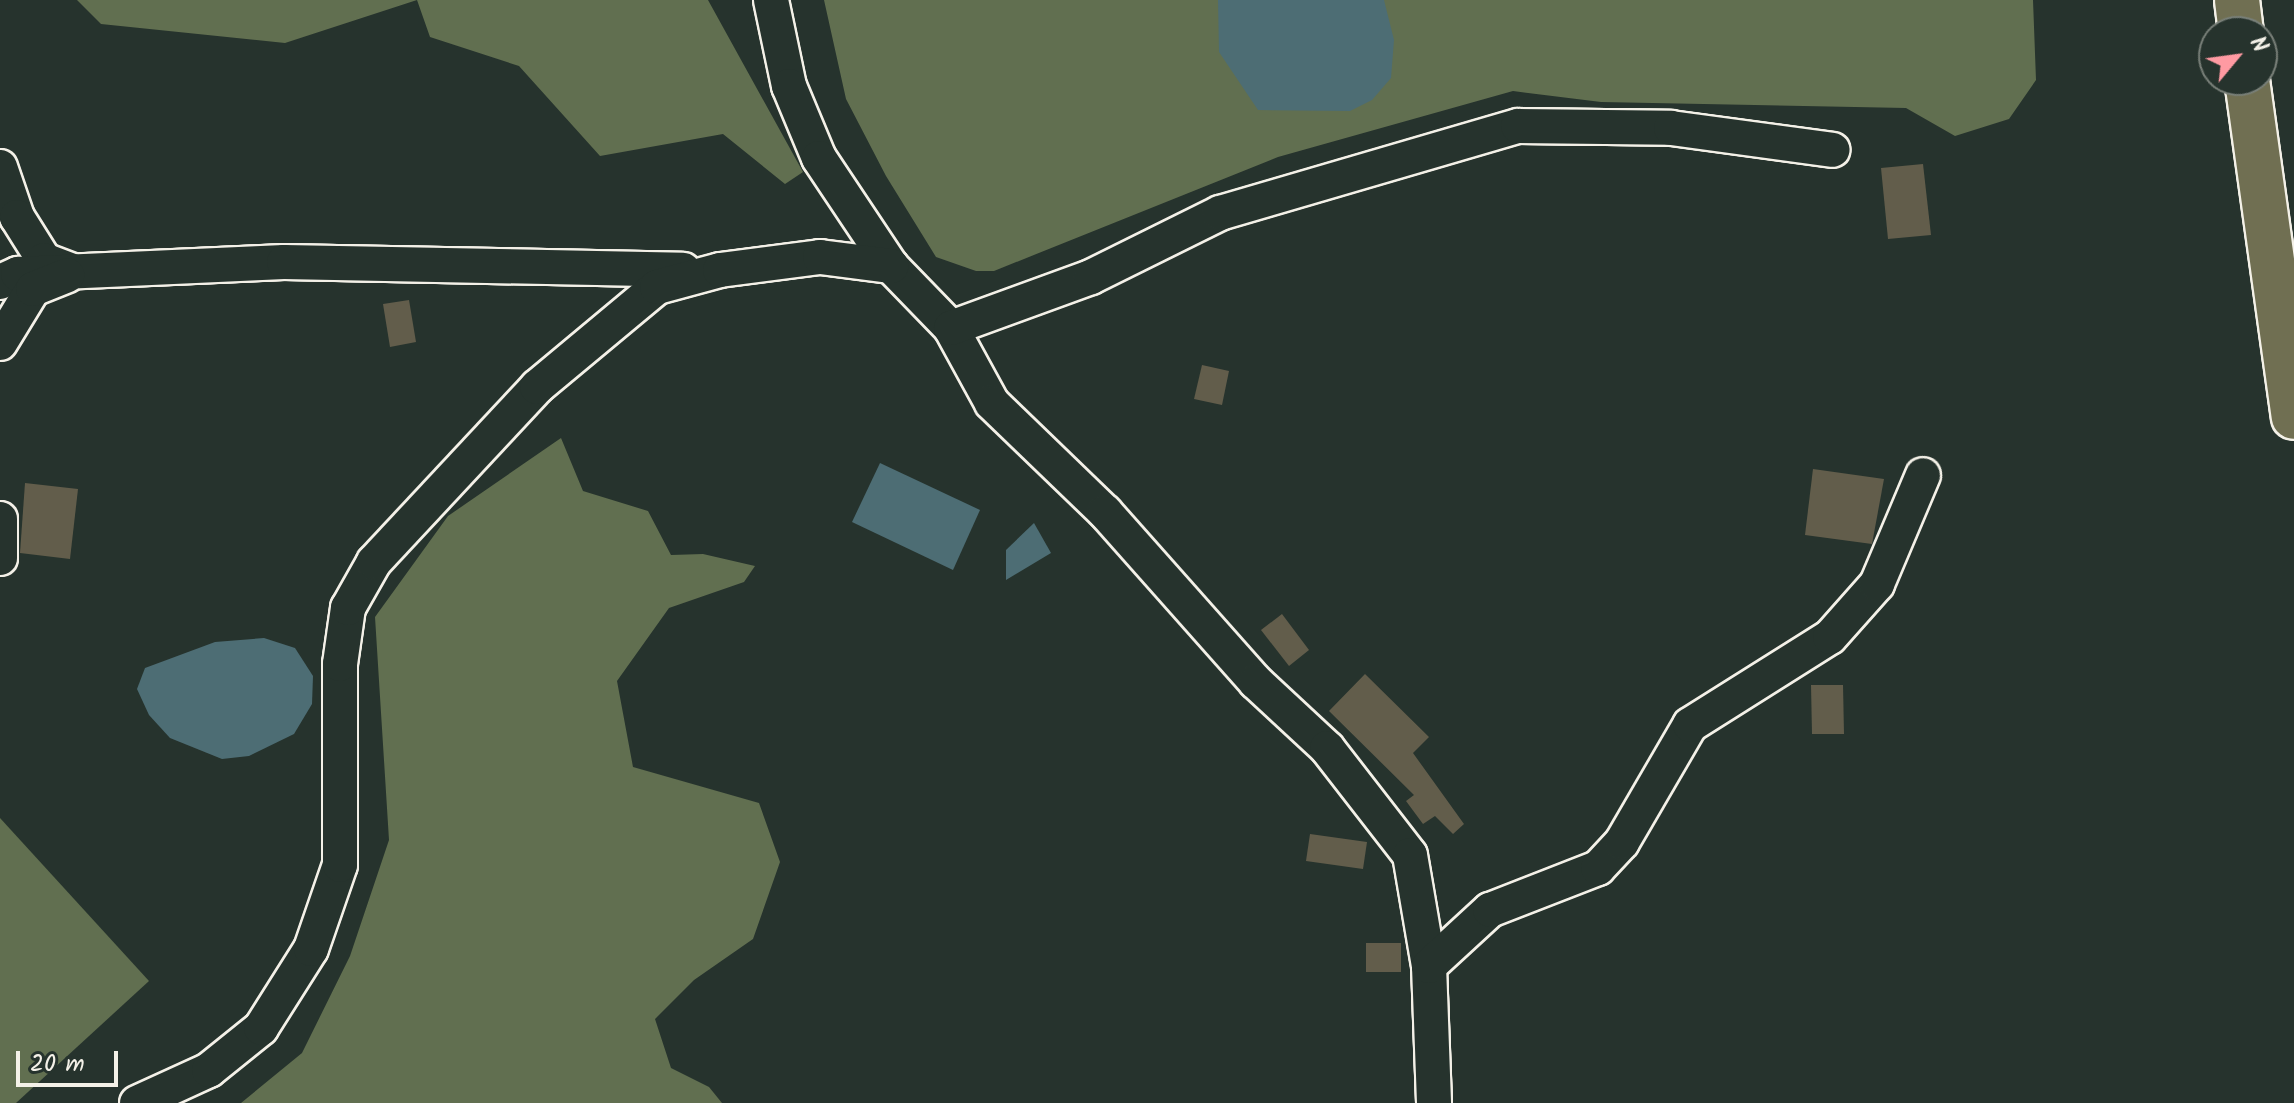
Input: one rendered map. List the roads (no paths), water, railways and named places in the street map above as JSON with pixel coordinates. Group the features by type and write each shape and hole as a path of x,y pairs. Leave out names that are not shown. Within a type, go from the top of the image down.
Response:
{"highway":[{"path":"2249,96 2294,417"}],"street":[{"path":"771,0 789,86 819,158 891,266 951,328 992,403 1105,512 1384,817 1410,855 1429,966 1434,1103"},
{"path":"951,328 1091,277 1220,213 1518,126 1671,128 1833,150"},
{"path":"0,167 17,217 44,260 74,271"},
{"path":"137,1103 209,1070 261,1028 311,949 340,865 340,664 348,608 374,562 537,387 609,322 657,287 720,270 820,257 891,266"},
{"path":"0,282 18,274 284,262 720,270"},
{"path":"0,343 33,289 74,271"},
{"path":"1429,966 1490,910 1598,868 1622,842 1690,725 1830,637 1877,584 1923,475"},
{"path":"0,519 0,558"}],"water":[{"path":"1218,0 1384,0 1394,40 1391,78 1372,100 1350,111 1258,110 1219,52"},
{"path":"880,463 980,510 953,570 852,522"},
{"path":"1034,523 1051,553 1006,580 1006,550"},
{"path":"264,638 295,648 313,676 312,704 294,734 249,756 222,759 170,738 149,715 137,689 145,668 215,642"}]}
